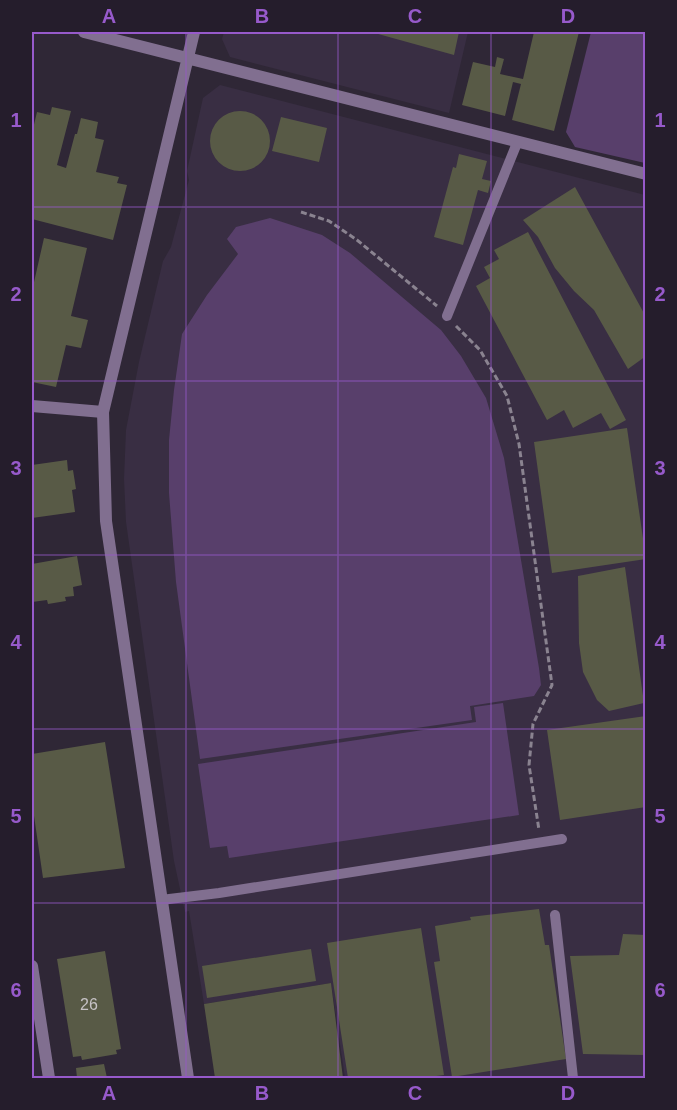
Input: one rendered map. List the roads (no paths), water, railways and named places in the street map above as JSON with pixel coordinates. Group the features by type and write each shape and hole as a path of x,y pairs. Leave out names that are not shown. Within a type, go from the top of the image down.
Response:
{"street":[{"path":"84,32 645,174"},
{"path":"188,1078 106,521 103,412 194,32"},
{"path":"32,406 103,412"},
{"path":"32,966 49,1078"}],"lane":[{"path":"447,316 517,142"},
{"path":"160,900 219,893 562,839"},
{"path":"555,915 573,1078"}]}
